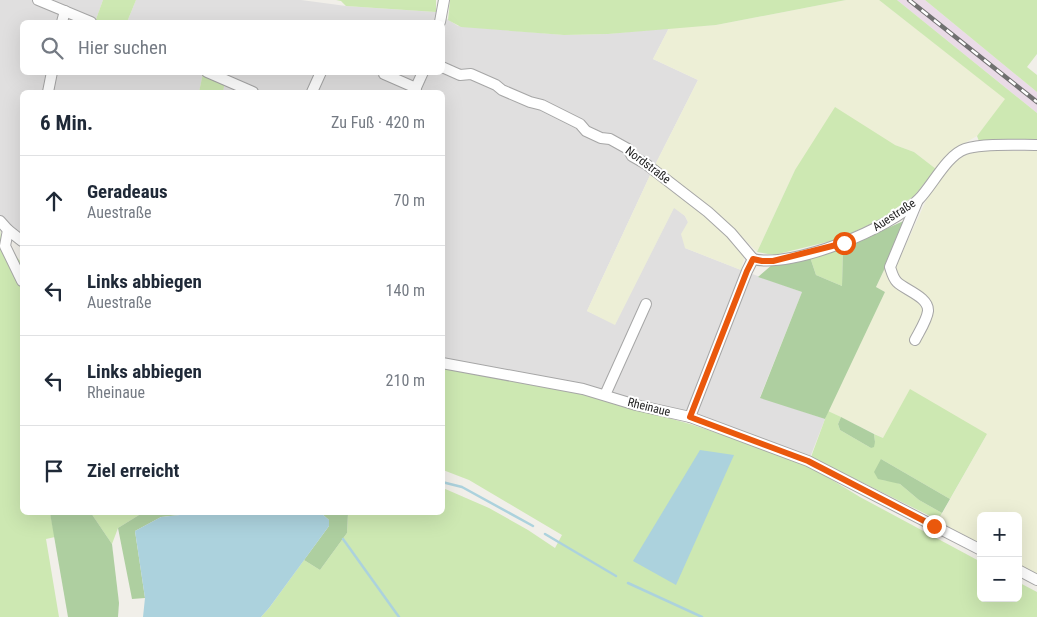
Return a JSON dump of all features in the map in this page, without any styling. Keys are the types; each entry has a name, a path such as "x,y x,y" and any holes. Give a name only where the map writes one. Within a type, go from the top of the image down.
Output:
{"street":[{"path":"38,0 86,20"},
{"path":"440,20 444,0"},
{"path":"63,20 65,11"},
{"name":"Nordstraße","path":"445,68 460,75 471,74 496,85 502,90 542,105 580,124 586,131 628,149 632,156 646,164 708,212 731,233 753,259"},
{"path":"48,90 51,75"},
{"path":"214,75 248,90"},
{"path":"313,90 320,75"},
{"path":"386,75 415,90 422,75"},
{"name":"Auestraße","path":"753,259 773,261 844,243 859,237 903,212 918,200 953,156 964,149 980,146 1037,145"},
{"path":"915,340 928,313 928,307 924,301 898,284 890,267 918,200"},
{"path":"0,220 8,230 20,239"},
{"path":"8,230 5,246 20,277"},
{"path":"690,417 753,259"},
{"path":"605,396 646,304"},
{"name":"Rheinaue","path":"445,363 583,389 690,417 808,461 977,548"},
{"path":"1022,572 1037,580"}],"shaded area":[{"path":"0,0 35,0 53,5 55,0 103,0 96,20 20,20 20,75 203,75 199,90 20,90 20,237 0,218"},
{"path":"136,0 301,0 346,6 436,12 458,26 564,35 608,34 669,28 653,59 698,80 652,171 587,311 615,324 674,207 685,216 688,222 685,248 802,292 760,397 825,419 809,460 694,417 445,361 445,90 223,90 225,79 214,75 445,75 445,20 128,20"},
{"path":"897,0 925,0 1037,92 1037,113"}],"green space":[{"path":"103,0 136,0 128,20 96,20"},
{"path":"336,0 436,0 436,12 346,6 341,1"},
{"path":"450,0 846,0 716,25 608,34 564,35 461,27 448,20"},
{"path":"846,0 879,0 1006,99 977,136 958,147 936,169 914,152 895,145 795,170 757,252 721,216 655,165 698,80 653,59 669,28 716,25"},
{"path":"879,0 897,0 1037,113 1037,143 980,144 977,136 1005,99"},
{"path":"925,0 1037,0 1037,54 1027,67 1037,75 1037,92"},
{"path":"203,75 208,75 225,81 223,90 199,90"},
{"path":"835,107 895,145 914,152 936,169 914,196 879,220 839,239 774,255 757,252 795,170"},
{"path":"976,151 1037,151 1037,575 1022,567 1022,512 977,512 977,542 938,521 987,434 883,438 828,411 885,292 876,287 889,260 897,264 930,192 952,164 968,153"},
{"path":"652,171 712,219 745,254 741,270 685,248 681,234 688,222 685,216 674,208 615,325 587,311"},
{"path":"908,219 876,287 885,292 825,419 760,398 802,292 758,277 773,264 810,257 816,275 842,286 843,248"},
{"path":"0,229 1,239 20,261 20,515 50,515 55,537 46,539 59,617 0,617"},
{"path":"843,248 842,286 816,275 810,257"},
{"path":"445,366 579,393 690,424 806,464 860,497 977,560 977,602 1022,602 1022,584 1037,592 1037,617 261,617 304,560 320,570 347,533 348,515 445,515 445,489 489,508 555,548 562,535 469,480 445,471"},
{"path":"910,389 987,434 950,499 881,459 882,480 900,484 919,500 942,513 938,520 811,457 828,411 841,417 838,424 840,430 871,448 875,442 874,434 883,438"},
{"path":"841,417 874,434 874,447 871,448 840,430 838,424"},
{"path":"881,459 950,499 942,513 919,500 900,484 878,479 874,472"},
{"path":"50,515 92,515 112,544 119,603 118,617 68,617"},
{"path":"92,515 139,515 118,528 112,544"},
{"path":"139,515 180,515 161,517 135,531 145,598 132,599 118,528"},
{"path":"323,515 348,515 347,533 320,570 304,560 329,526 329,520"}],"water":[{"path":"700,450 734,455 676,585 633,561"},
{"path":"180,515 323,515 329,520 329,526 261,617 143,617 145,598 135,531 161,517"}],"waterway":[{"path":"445,483 462,487 533,526"},
{"path":"545,534 616,576"},
{"path":"343,539 399,617"},
{"path":"628,583 702,617"}],"railway":[{"path":"909,0 1037,102"}],"route":[{"path":"844,243 773,261 753,259 690,417 808,461 934,526"}]}
